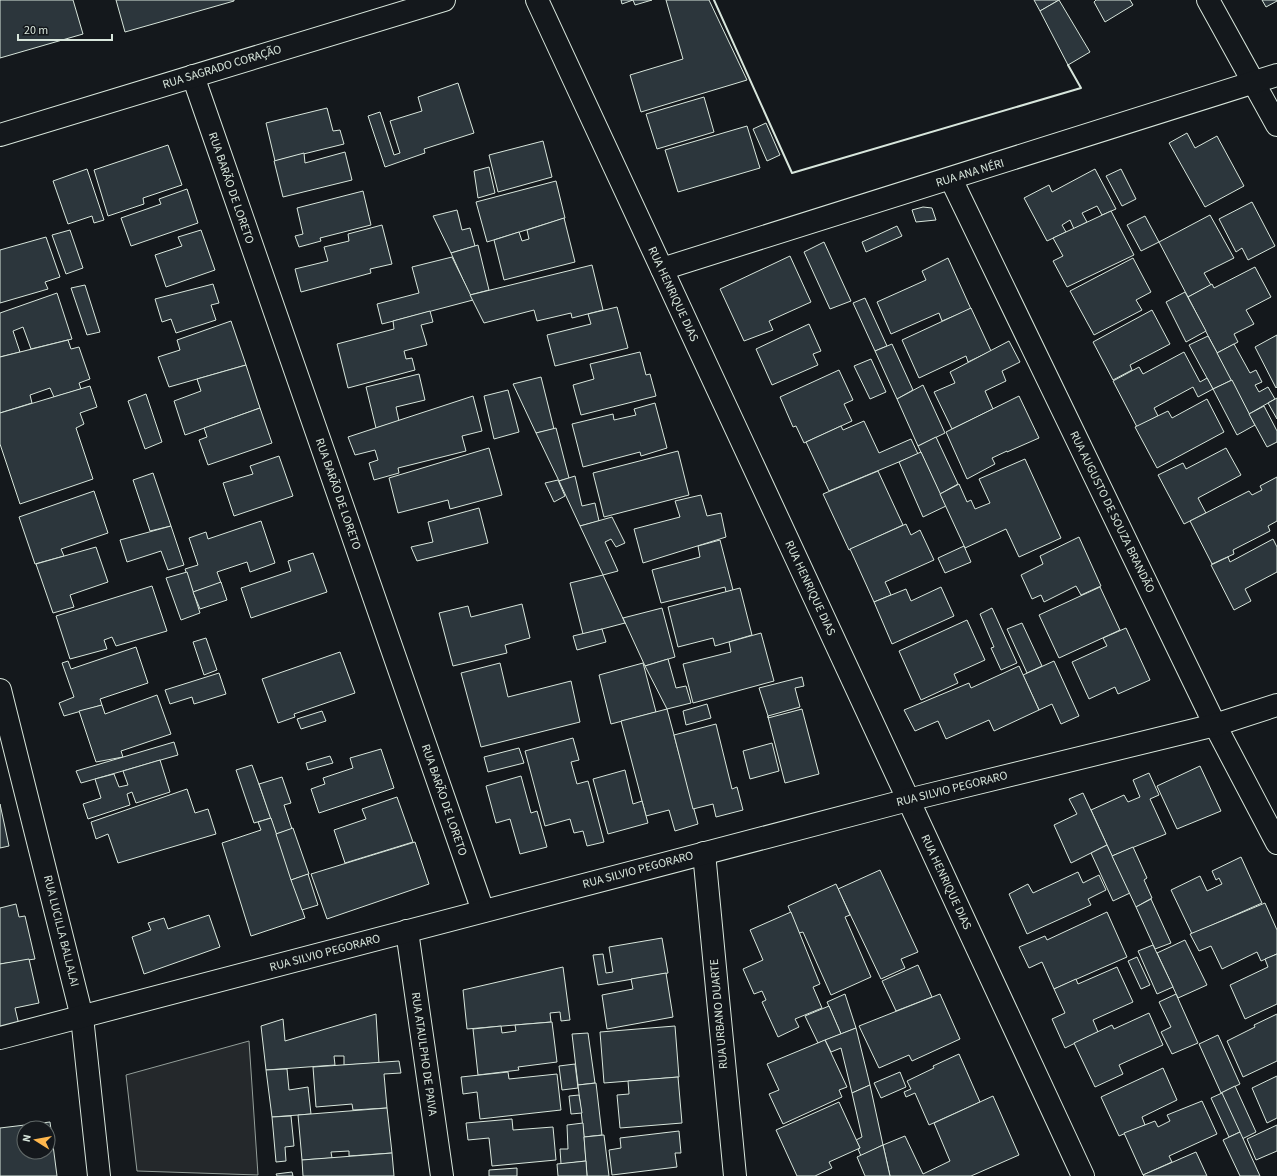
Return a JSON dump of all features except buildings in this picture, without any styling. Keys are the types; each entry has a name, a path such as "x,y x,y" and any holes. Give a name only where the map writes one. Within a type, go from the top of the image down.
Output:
{"street":[{"name":"RUA SAGRADO CORAÇÃO","path":"0,135 444,0"},
{"name":"RUA HENRIQUE DIAS","path":"538,0 1083,1176"},
{"path":"1208,0 1277,125"},
{"name":"RUA ANA NÉRI","path":"662,269 1277,75"},
{"name":"RUA BARÃO DE LORETO","path":"193,76 483,912"},
{"name":"RUA AUGUSTO DE SOUZA BRANDÃO","path":"951,179 1215,725 1277,844"},
{"name":"RUA LUCILLA BALLALAI","path":"0,690 82,1017 99,1176"},
{"name":"RUA SILVIO PEGORARO","path":"0,1038 908,800 1215,725 1277,705"},
{"name":"RUA URBANO DUARTE","path":"704,853 735,1176"},
{"name":"RUA ATAULPHO DE PAIVA","path":"407,931 442,1176"}],"shaded area":[{"path":"249,1041 258,1175 137,1171 126,1075"}],"wall":[{"path":"714,0 792,173 1081,88 1068,65"}]}
